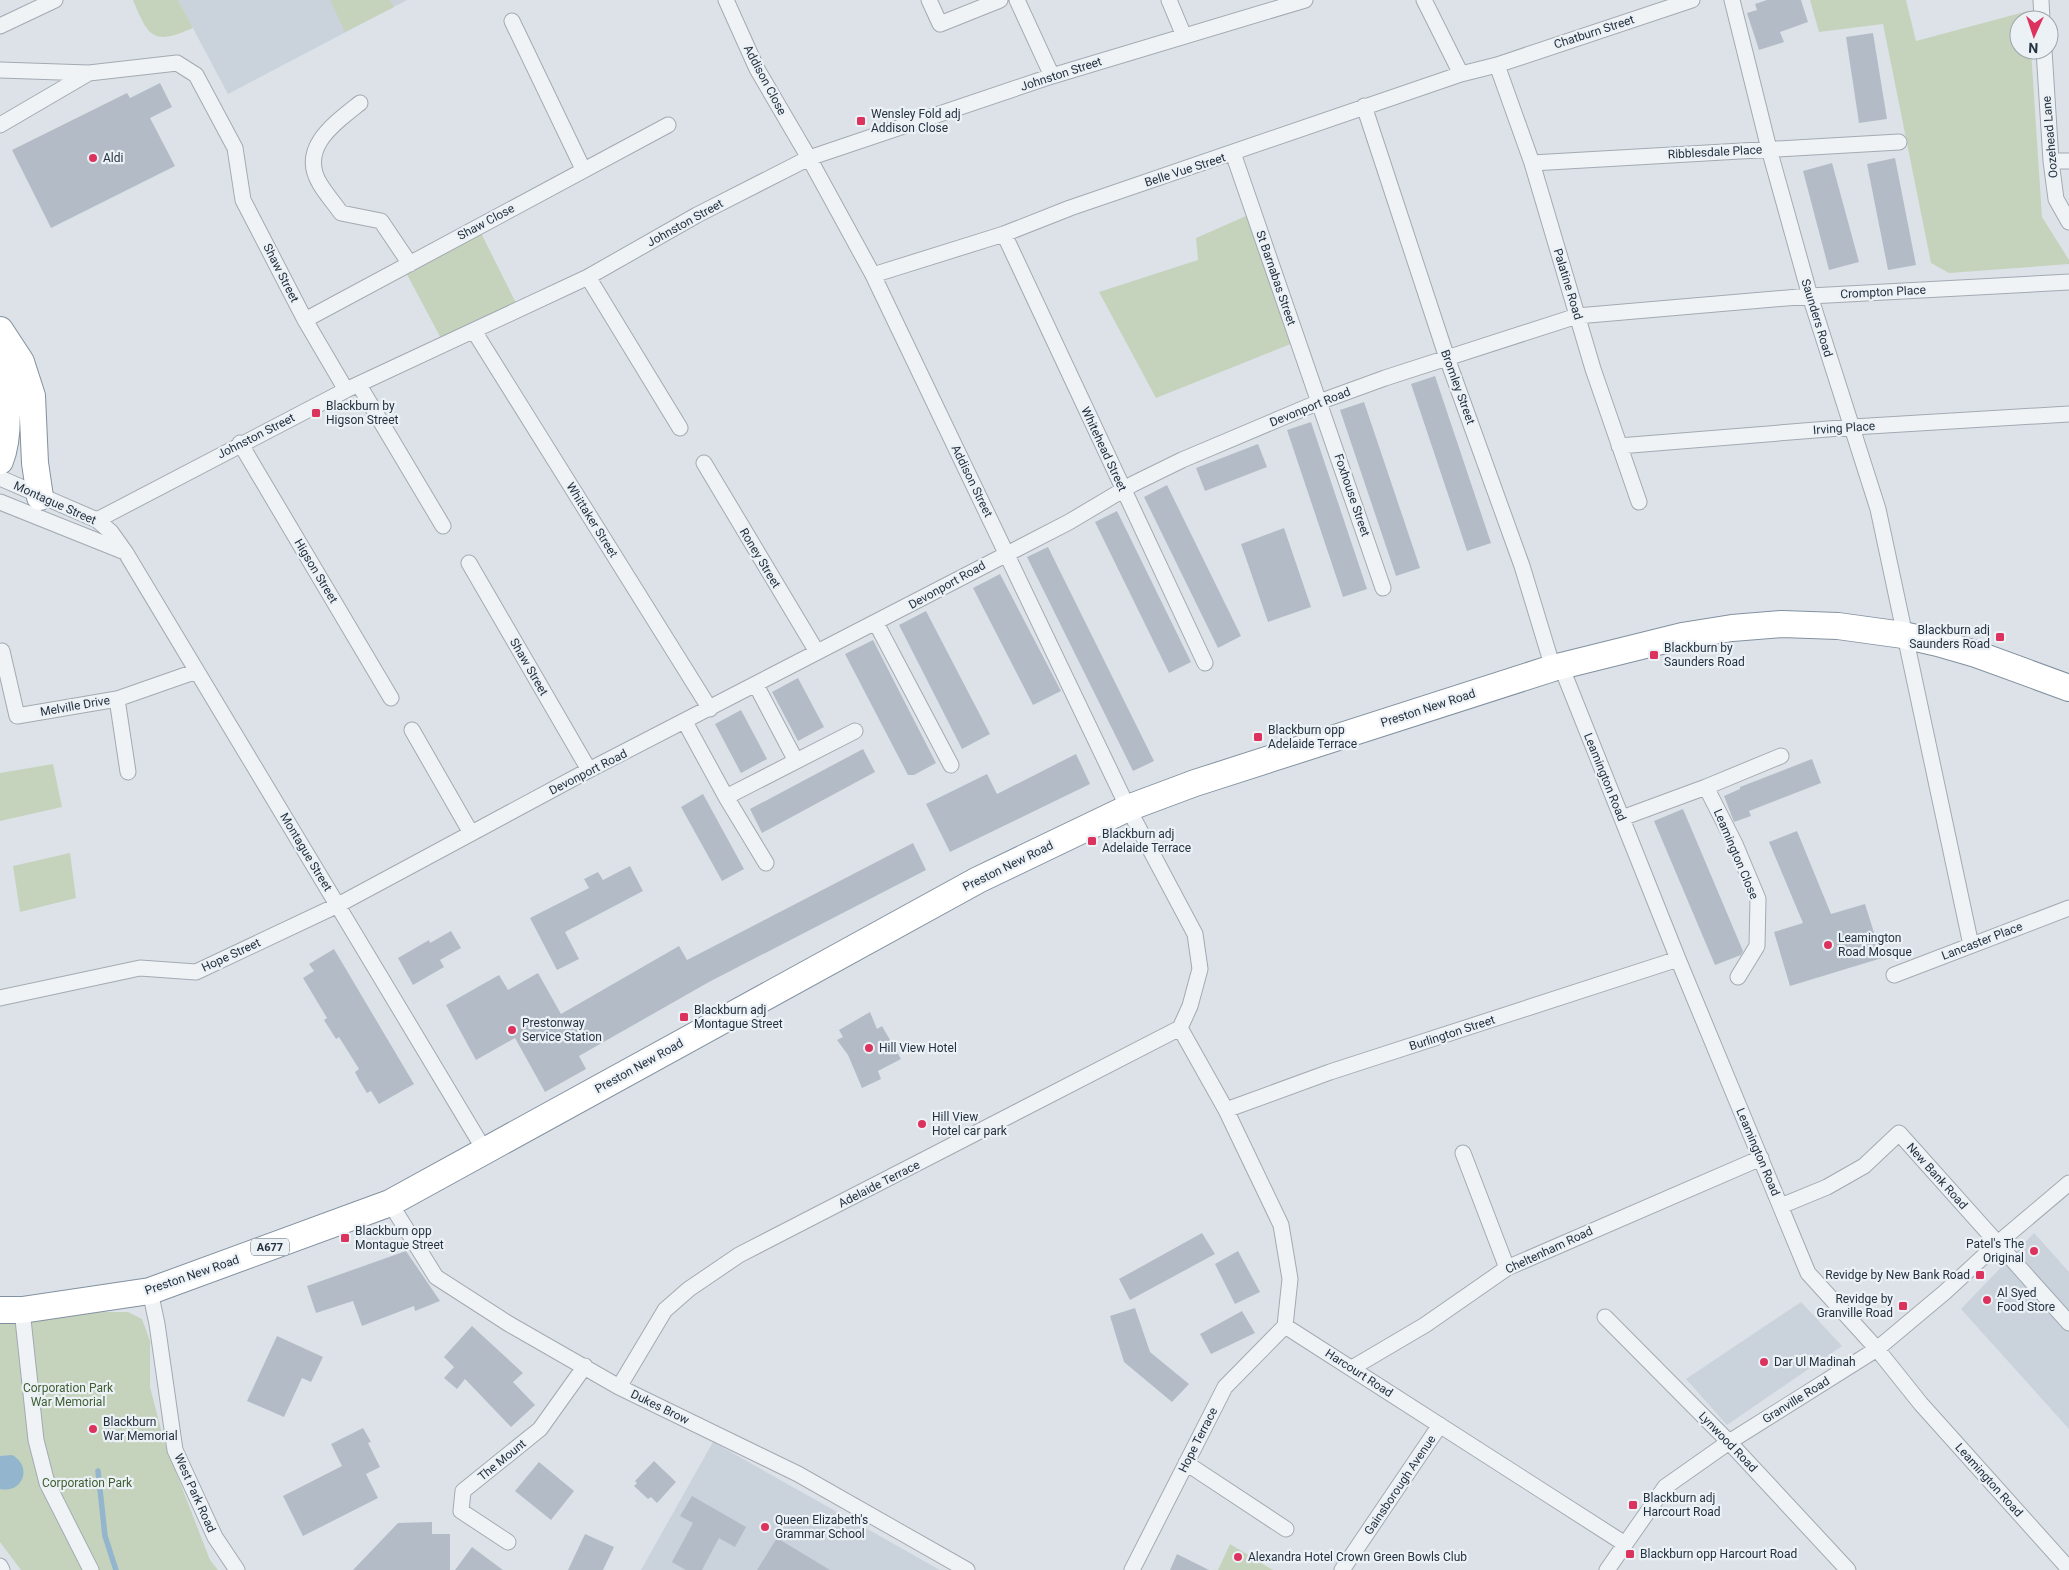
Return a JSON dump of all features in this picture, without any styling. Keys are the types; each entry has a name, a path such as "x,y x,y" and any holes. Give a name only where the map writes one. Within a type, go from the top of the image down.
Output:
{"highway":[{"path":"0,330 21,362 32,396 35,463 40,497"},
{"path":"0,358 5,379 6,432 0,461"},
{"name":"Preston New Road","path":"11,1310 150,1291 390,1203 978,880 1128,808 1195,783 1557,667 1682,636 1732,628 1782,624 1838,626 1903,635 1976,654 2069,688"}],"street":[{"path":"0,26 55,0"},
{"name":"Addison Close","path":"726,0 757,70 809,158"},
{"path":"929,0 940,24 1000,0"},
{"path":"1017,0 1052,76"},
{"path":"1169,0 1184,36"},
{"name":"Johnston Street","path":"97,520 240,443 588,276 698,215 809,158 1052,76 1303,0"},
{"path":"1424,0 1461,74"},
{"name":"Chatburn Street","path":"1497,65 1692,0"},
{"name":"Saunders Road","path":"1732,0 1769,148 1810,296 1878,509 1903,635 1971,945"},
{"path":"512,21 583,169"},
{"name":"Oozehead Lane","path":"2045,60 2051,160 2056,199 2069,222"},
{"name":"Shaw Street","path":"89,73 177,63 196,75 235,148 243,200 305,320 443,526"},
{"name":"Belle Vue Street","path":"873,275 1004,234 1070,208 1364,106 1461,74 1497,65"},
{"name":"Palatine Road","path":"1497,65 1532,163 1577,316 1639,502"},
{"path":"0,70 89,73"},
{"path":"0,125 89,73"},
{"path":"360,104 326,129 312,157 318,183 341,213 381,221 410,264"},
{"name":"Bromley Street","path":"1364,106 1447,358 1557,667"},
{"name":"Shaw Close","path":"305,320 668,125"},
{"name":"Ribblesdale Place","path":"1532,163 1900,142"},
{"name":"St Barnabas Street","path":"1233,153 1319,402"},
{"name":"Addison Street","path":"809,158 873,275 1128,808"},
{"path":"2051,160 2069,161"},
{"name":"Whitehead Street","path":"1004,234 1205,663"},
{"path":"588,276 680,428"},
{"name":"Crompton Place","path":"1577,316 1810,296 2069,282"},
{"name":"Devonport Road","path":"338,905 589,770 876,623 1069,522 1123,490 1182,460 1319,402 1577,316"},
{"name":"Whittaker Street","path":"474,331 710,709"},
{"name":"Foxhouse Street","path":"1319,402 1383,588"},
{"name":"Irving Place","path":"1619,446 1853,427 2069,414"},
{"name":"Higson Street","path":"240,443 391,698"},
{"name":"Roney Street","path":"704,463 817,652"},
{"name":"Montague Street","path":"0,478 40,497 97,520 111,532 126,553 485,1151"},
{"name":"Montague Street","path":"0,502 126,553"},
{"name":"Shaw Street","path":"468,563 589,770"},
{"path":"876,623 951,765"},
{"name":"Melville Drive","path":"2,651 16,716 117,699 196,671"},
{"name":"Leamington Road","path":"1557,667 1622,818 1678,959 1808,1273 1877,1349 1921,1404 2069,1569"},
{"path":"756,685 796,761"},
{"path":"117,699 128,772"},
{"path":"685,722 726,798 766,863"},
{"path":"412,730 472,833"},
{"path":"726,798 855,731"},
{"path":"1622,818 1706,787 1781,756"},
{"name":"Leamington Close","path":"1706,787 1735,844 1758,899 1757,946 1738,977"},
{"path":"1128,808 1195,934 1200,969 1190,1006 1180,1028 1226,1110 1281,1225 1290,1278 1285,1326"},
{"name":"Hope Street","path":"0,998 140,968 196,972 338,905"},
{"name":"Lancaster Place","path":"1894,974 2069,908"},
{"name":"Burlington Street","path":"1226,1110 1330,1072 1678,959"},
{"name":"Adelaide Terrace","path":"619,1387 665,1310 688,1289 739,1255 1180,1028"},
{"name":"New Bank Road","path":"1781,1206 1826,1187 1864,1166 1899,1133 2069,1323"},
{"path":"1463,1153 1507,1268"},
{"name":"Cheltenham Road","path":"1352,1368 1424,1325 1507,1268 1760,1158"},
{"name":"Granville Road","path":"1607,1570 1665,1487 1729,1442 1877,1349 1946,1292 1998,1243 2069,1184"},
{"name":"Dukes Brow","path":"390,1203 436,1277 509,1324 619,1387 798,1474 966,1570"},
{"name":"West Park Road","path":"150,1291 157,1324 175,1450 215,1537 237,1570"},
{"path":"11,1310 36,1440 47,1483 91,1570"},
{"name":"Lynwood Road","path":"1605,1317 1729,1442 1848,1570"},
{"name":"Harcourt Road","path":"1285,1326 1625,1544"},
{"name":"Hope Terrace","path":"1132,1570 1225,1387 1285,1326"},
{"name":"The Mount","path":"508,1542 460,1511 463,1491 540,1429 585,1366"},
{"name":"Gainsborough Avenue","path":"1342,1570 1440,1424"},
{"path":"1186,1463 1286,1529"},
{"path":"0,1566 2,1570"}],"shaded area":[{"path":"178,0 407,0 228,94"},
{"path":"2034,1233 2069,1272 2069,1429 1961,1309"},
{"name":"Dar Ul Madinah","path":"1801,1302 1842,1346 1727,1425 1686,1379"},
{"name":"Queen Elizabeth's Grammar School","path":"713,1442 940,1570 641,1570"}],"green space":[{"path":"133,0 178,0 193,28 169,36 161,37 154,35 144,23"},
{"path":"330,0 390,0 394,7 345,32"},
{"path":"1810,0 1906,0 1916,41 2009,16 2009,60 2032,60 2042,217 2069,260 2069,264 1949,273 1931,263 1883,24 1819,32"},
{"path":"1246,216 1293,343 1156,398 1099,292 1198,260 1196,238"},
{"path":"478,227 519,309 444,344 403,267"},
{"path":"53,764 62,807 0,821 0,773"},
{"path":"70,853 76,898 20,912 13,866"},
{"name":"Corporation Park","path":"103,1312 128,1312 142,1319 150,1341 150,1387 164,1441 210,1560 218,1570 21,1570 0,1542 0,1321"},
{"name":"Alexandra Hotel Crown Green Bowls Club","path":"1230,1544 1273,1570 1218,1570"}],"water":[{"path":"12,1455 22,1466 22,1478 15,1487 0,1489 0,1456"}],"building":[{"path":"1767,0 1801,0 1808,22 1780,32 1784,42 1759,50 1747,13 1757,10 1755,4"},
{"path":"1873,33 1887,119 1859,123 1846,37"},
{"name":"Aldi","path":"160,83 172,107 150,118 175,166 51,228 12,150 127,93 130,98"},
{"path":"1895,158 1916,265 1888,270 1867,164"},
{"path":"1832,163 1859,262 1829,270 1803,171"},
{"path":"1435,376 1491,543 1467,551 1411,384"},
{"path":"1364,402 1420,568 1396,576 1340,410"},
{"path":"1311,422 1367,589 1343,597 1287,430"},
{"path":"1258,444 1267,467 1205,491 1196,468"},
{"path":"1167,485 1241,636 1218,648 1144,497"},
{"path":"1117,511 1191,662 1169,673 1095,522"},
{"path":"1284,528 1311,607 1268,622 1241,544"},
{"path":"1048,547 1154,761 1133,771 1027,557"},
{"path":"1000,574 1061,691 1033,705 973,588"},
{"path":"926,611 990,734 962,749 899,625"},
{"path":"873,640 936,763 914,775 908,775 845,654"},
{"path":"798,678 824,727 798,741 772,692"},
{"path":"741,710 767,759 741,773 715,724"},
{"path":"863,749 875,772 762,833 750,809"},
{"path":"1076,754 1090,784 950,852 926,804 987,774 997,794"},
{"path":"1812,759 1821,783 1749,811 1751,816 1734,822 1724,796 1740,789 1740,787"},
{"path":"703,794 744,869 722,881 681,807"},
{"path":"1683,809 1743,951 1741,955 1715,965 1654,821"},
{"name":"Leamington Road Mosque","path":"1797,831 1831,914 1865,904 1882,958 1790,986 1774,932 1803,923 1769,842"},
{"path":"913,843 926,870 709,982 579,1056 586,1069 545,1092 515,1038 476,1060 446,1005 499,975 508,990 538,973 561,1014 679,946 687,960"},
{"path":"630,866 643,891 565,932 579,959 557,970 530,918 589,888 584,879 598,872 603,880"},
{"path":"451,931 461,948 440,960 444,967 413,985 398,958 429,940 430,943"},
{"path":"334,949 414,1084 379,1104 371,1091 367,1093 359,1080 355,1072 359,1069 339,1037 336,1039 324,1020 327,1018 303,978 314,971 309,964"},
{"name":"Hill View Hotel","path":"870,1012 877,1029 882,1026 901,1059 878,1071 881,1079 862,1088 848,1055 837,1040 843,1037 839,1030"},
{"path":"1202,1233 1215,1254 1130,1300 1119,1279"},
{"path":"406,1251 440,1301 415,1311 414,1306 362,1326 353,1301 316,1313 307,1286"},
{"path":"1238,1251 1260,1292 1235,1304 1215,1264"},
{"path":"1135,1308 1150,1352 1189,1384 1172,1402 1124,1362 1110,1316"},
{"path":"1242,1311 1255,1333 1211,1354 1200,1334"},
{"path":"472,1326 523,1373 513,1382 535,1405 511,1427 465,1379 457,1389 444,1378 454,1367 444,1357"},
{"path":"277,1336 323,1357 311,1382 302,1378 284,1417 247,1401"},
{"path":"363,1428 371,1442 368,1443 380,1467 366,1474 378,1498 303,1536 283,1496 342,1466 331,1444"},
{"path":"654,1461 676,1482 657,1503 651,1497 648,1499 634,1486 637,1483 635,1481"},
{"path":"539,1462 574,1491 551,1520 515,1491"},
{"path":"692,1496 746,1527 735,1547 719,1538 702,1570 686,1570 672,1562 693,1523 680,1516"},
{"path":"432,1522 432,1534 450,1534 450,1570 353,1570 398,1523"},
{"path":"585,1534 614,1547 603,1570 568,1570"},
{"path":"777,1538 830,1570 757,1570"},
{"path":"472,1547 503,1570 455,1570"},
{"path":"1177,1554 1209,1570 1170,1570"}],"waterway":[{"path":"98,1471 105,1536 116,1570"}],"place":[{"name":"Wensley Fold adj Addison Close","path":"861,121"},
{"name":"Aldi","path":"93,158"},
{"name":"Blackburn by Higson Street","path":"316,413"},
{"name":"Blackburn adj Saunders Road","path":"2000,637"},
{"name":"Blackburn by Saunders Road","path":"1654,655"},
{"name":"Blackburn opp Adelaide Terrace","path":"1258,737"},
{"name":"Blackburn adj Adelaide Terrace","path":"1092,841"},
{"name":"Leamington Road Mosque","path":"1828,945"},
{"name":"Blackburn adj Montague Street","path":"684,1017"},
{"name":"Prestonway Service Station","path":"512,1030"},
{"name":"Hill View Hotel","path":"869,1048"},
{"name":"Hill View Hotel car park","path":"922,1124"},
{"name":"Blackburn opp Montague Street","path":"345,1238"},
{"name":"Patel's The Original","path":"2034,1251"},
{"name":"Revidge by New Bank Road","path":"1980,1275"},
{"name":"Al Syed Food Store","path":"1987,1300"},
{"name":"Revidge by Granville Road","path":"1903,1306"},
{"name":"Dar Ul Madinah","path":"1764,1362"},
{"name":"Blackburn War Memorial","path":"93,1429"},
{"name":"Blackburn adj Harcourt Road","path":"1633,1505"},
{"name":"Queen Elizabeth's Grammar School","path":"765,1527"},
{"name":"Blackburn opp Harcourt Road","path":"1630,1554"},
{"name":"Alexandra Hotel Crown Green Bowls Club","path":"1238,1557"}],"park label":[{"name":"Corporation Park War Memorial","path":"68,1395"}]}
